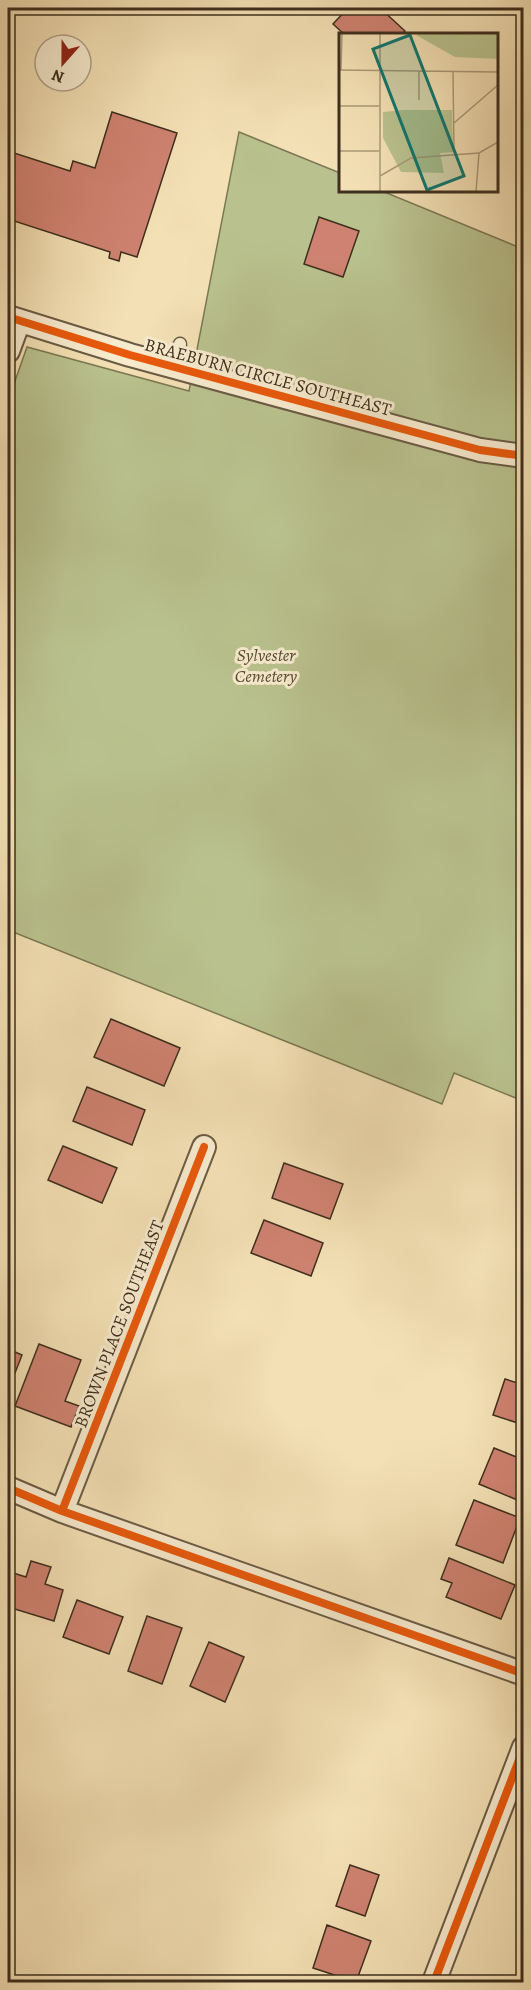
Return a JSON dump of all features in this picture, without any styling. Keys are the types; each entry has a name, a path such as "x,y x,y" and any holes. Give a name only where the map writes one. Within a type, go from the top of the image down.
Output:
{"street":[{"path":"8,351 13,319"},
{"name":"BRAEBURN CIRCLE SOUTHEAST","path":"13,319 176,368 480,450 524,456"},
{"name":"BROWN PLACE SOUTHEAST","path":"62,1511 204,1147"},
{"path":"8,1488 62,1511 524,1674"},
{"path":"434,1983 524,1747"}],"lane":[{"path":"176,368 180,344"}],"green space":[{"name":"Sylvester Cemetery","path":"239,132 339,173 339,192 384,192 523,249 523,1101 454,1073 442,1104 8,930 8,401 27,347 189,391"}],"building":[{"path":"348,8 380,8 405,31 403,33 343,33 333,24"},
{"path":"524,74 524,117 520,116"},
{"path":"112,112 177,133 137,257 121,252 119,261 109,258 110,252 8,219 8,151 70,171 73,161 95,168"},
{"path":"319,217 359,231 343,277 304,264"},
{"path":"111,1019 180,1048 164,1086 94,1057"},
{"path":"87,1087 145,1110 132,1145 73,1121"},
{"path":"63,1146 117,1168 102,1203 48,1180"},
{"path":"284,1163 343,1184 330,1219 272,1198"},
{"path":"264,1220 323,1243 311,1276 251,1253"},
{"path":"39,1344 81,1360 65,1401 79,1406 71,1427 15,1406"},
{"path":"8,1349 22,1355 8,1391"},
{"path":"505,1379 524,1385 524,1425 493,1415"},
{"path":"494,1448 524,1460 522,1502 479,1484"},
{"path":"474,1500 520,1518 503,1563 456,1545"},
{"path":"449,1558 515,1585 501,1619 446,1597 452,1583 441,1579"},
{"path":"31,1561 51,1567 45,1584 63,1590 54,1621 8,1607 10,1572 26,1577"},
{"path":"77,1600 123,1617 109,1654 63,1637"},
{"path":"147,1616 182,1628 162,1684 128,1671"},
{"path":"209,1642 244,1657 225,1702 190,1686"},
{"path":"350,1865 379,1875 365,1916 336,1906"},
{"path":"327,1925 371,1941 356,1982 313,1968"}],"cycle path":[{"path":"8,317 130,355 480,450 524,456"},
{"path":"62,1511 204,1147"},
{"path":"8,1488 62,1511 524,1674"},
{"path":"434,1982 524,1747"}]}
